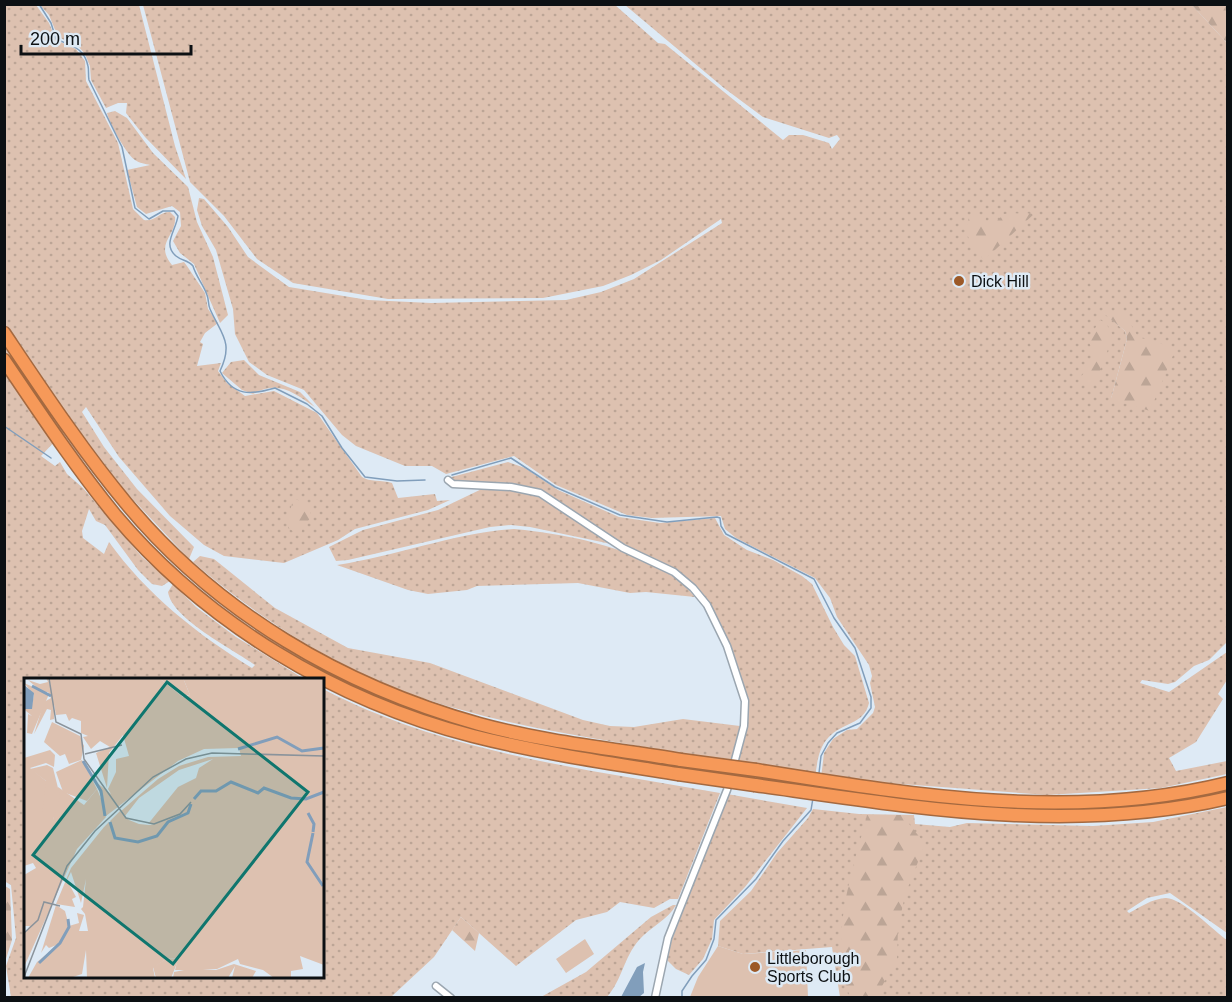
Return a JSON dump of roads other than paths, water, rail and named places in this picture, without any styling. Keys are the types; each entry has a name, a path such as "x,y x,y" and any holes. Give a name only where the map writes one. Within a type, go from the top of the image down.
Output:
{"highway":[{"path":"4,333 49,400 127,505 185,565 212,588 289,643 383,692 480,724 681,760 916,793 1034,804 1096,803 1164,796 1227,783"},
{"path":"4,360 76,463 124,525 200,598 279,654 362,698 403,714 471,736 541,751 678,774 909,807 1041,817 1166,810 1227,798"}],"street":[{"path":"448,480 453,484 511,487 540,494 623,548 674,572 702,599 727,646 745,701 744,726 727,790 665,946 655,998"},
{"path":"436,986 451,998"}],"water":[{"path":"645,963 644,993 639,997 621,997 637,967"}],"waterway":[{"path":"39,4 51,23 56,39 76,48 86,60 89,80 122,147 135,208 149,219 163,211 174,211 178,216 170,247 176,256 193,266 206,291 209,307 226,345 220,371 225,379 231,386 243,392 250,393 275,388 307,404 322,416 342,448 365,477 397,481 425,480"},
{"path":"4,426 51,458"},
{"path":"452,475 511,458 555,487 620,515 667,522 717,517 720,518 721,526 726,534 814,579 834,618 855,648 871,697 871,708 860,723 837,733 828,743 821,756 819,773"},
{"path":"682,998 682,991 706,960 714,939 716,920 756,879 783,841 811,810 813,798"}],"place":[{"name":"Dick Hill","path":"959,281"},
{"name":"Littleborough Sports Club","path":"755,967"}]}
